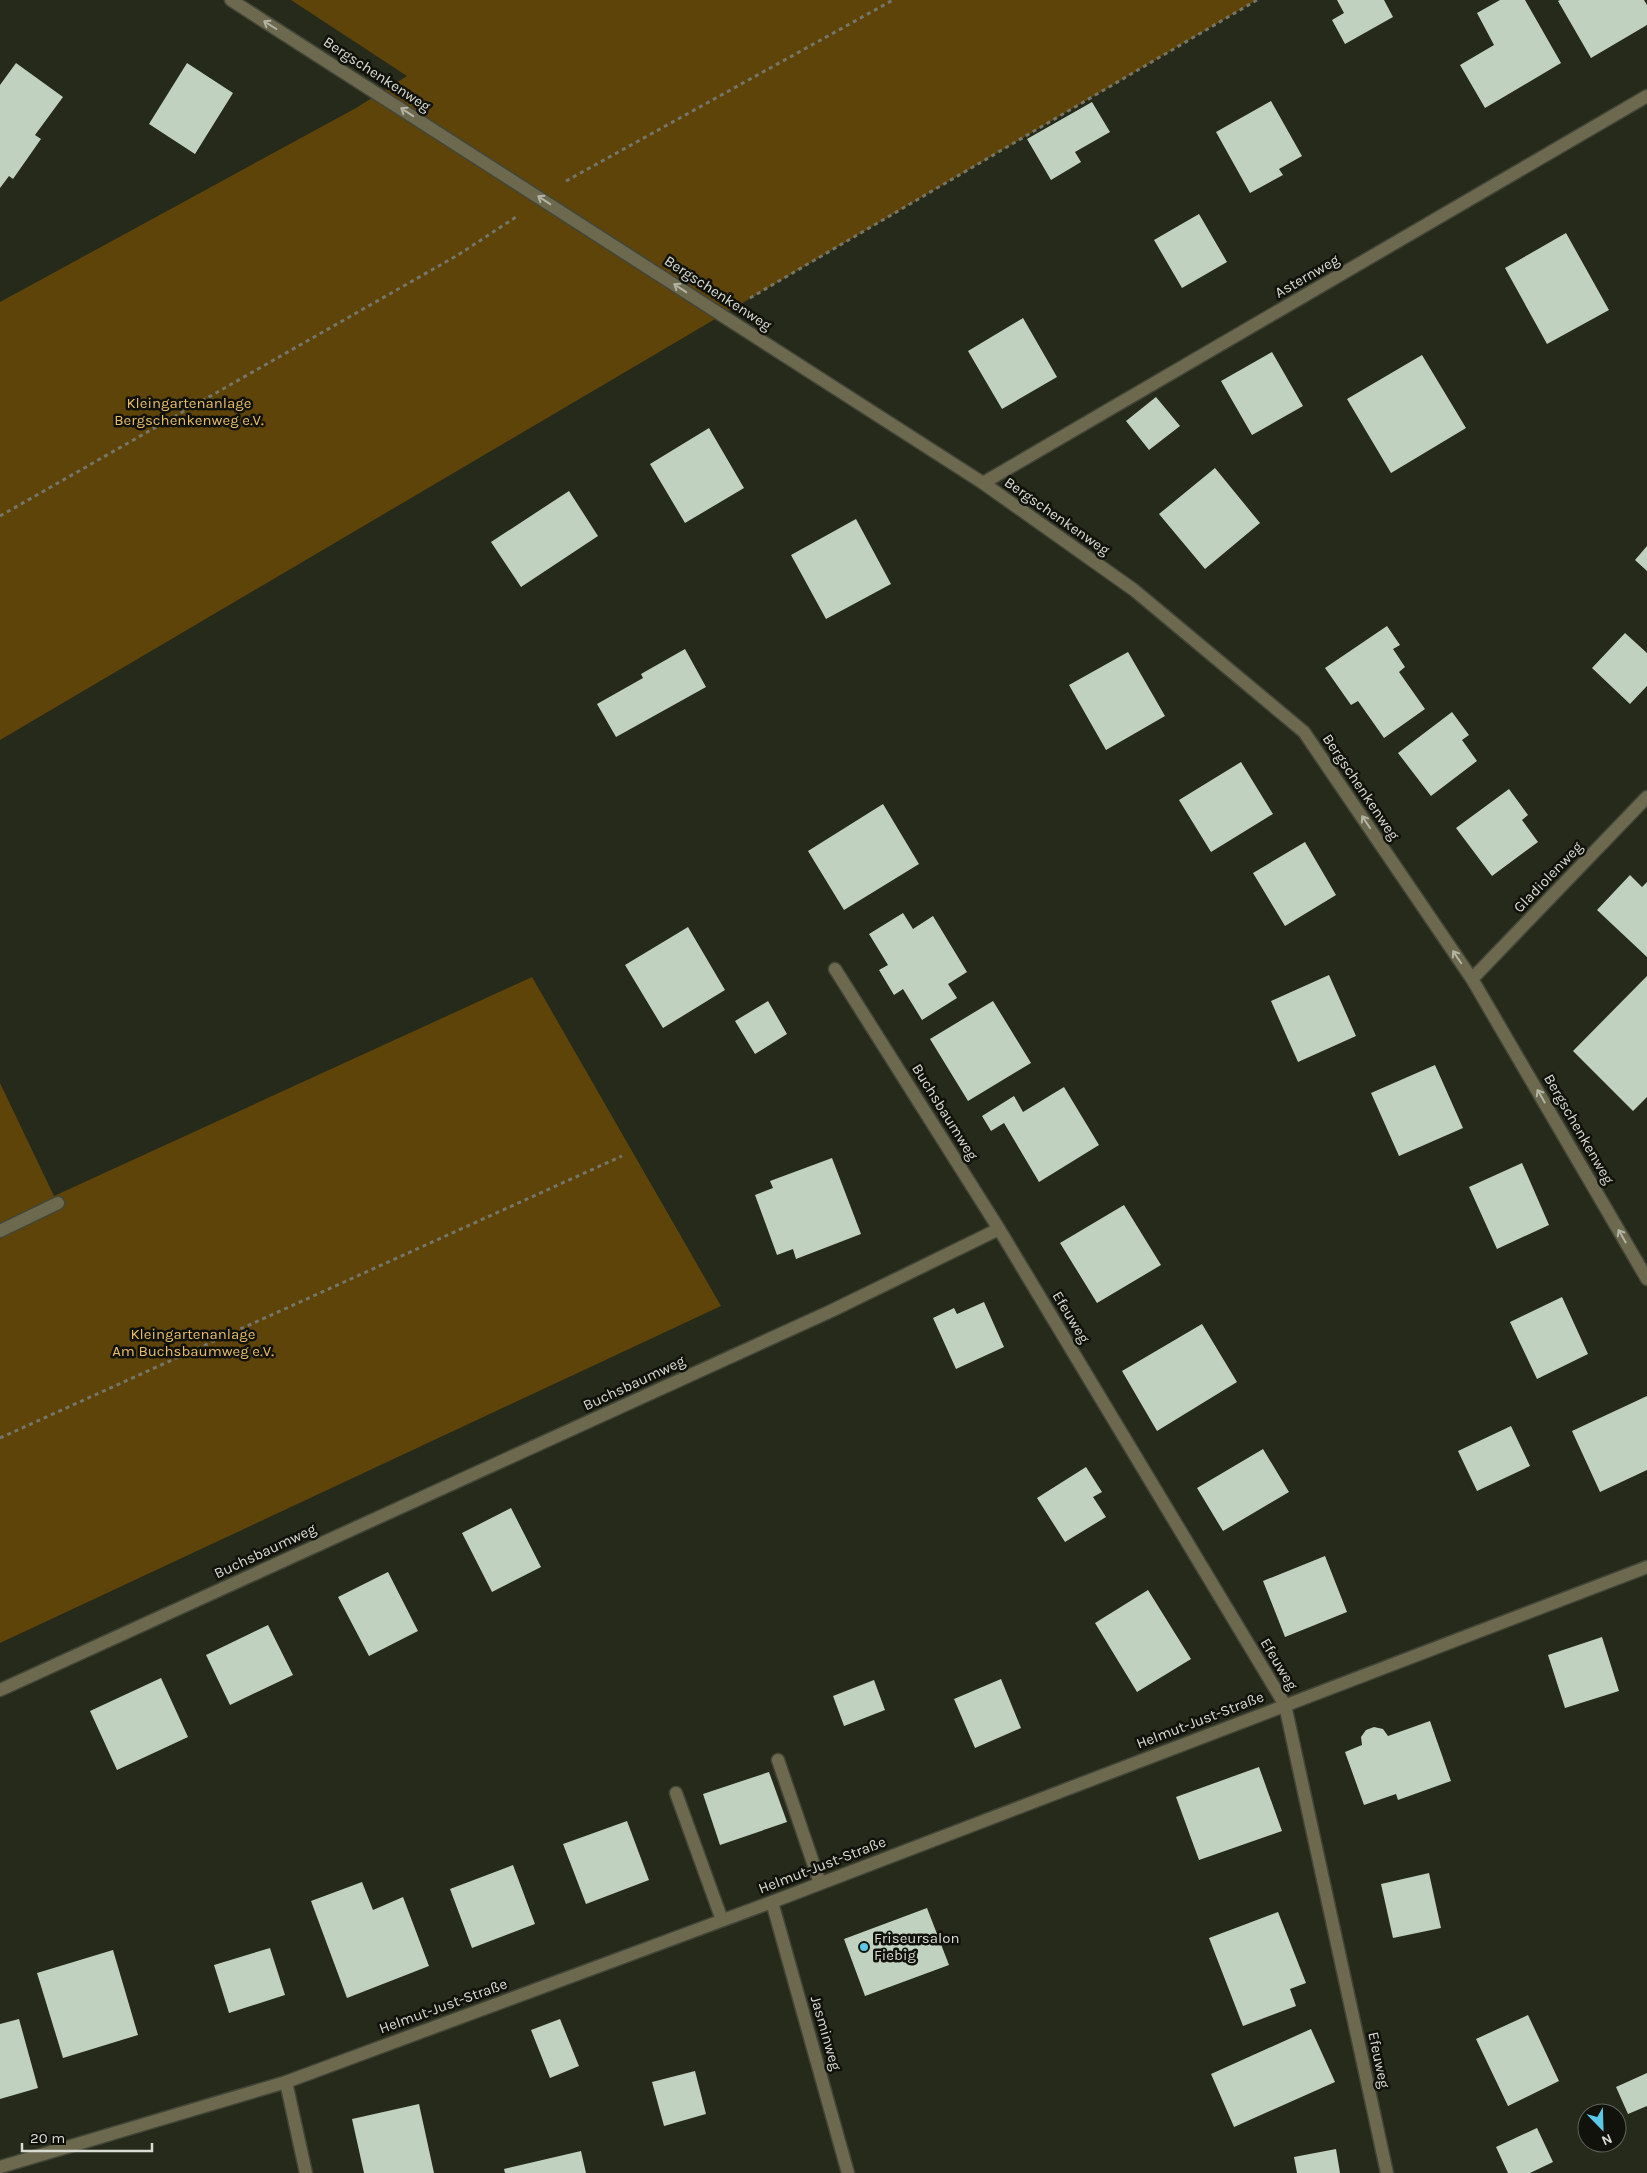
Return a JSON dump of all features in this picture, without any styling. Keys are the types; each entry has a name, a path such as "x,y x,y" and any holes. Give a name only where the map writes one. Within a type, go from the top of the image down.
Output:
{"street":[{"name":"Bergschenkenweg","path":"230,0 983,483 1134,590 1304,732 1472,979 1647,1279"},
{"name":"Asternweg","path":"983,483 1647,96"},
{"name":"Gladiolenweg","path":"1472,979 1647,797"},
{"name":"Buchsbaumweg","path":"0,1690 831,1311 999,1229 835,969"},
{"path":"0,1230 58,1203"},
{"name":"Efeuweg","path":"999,1229 1284,1705 1387,2173"},
{"name":"Helmut-Just-Straße","path":"0,2167 286,2082 772,1902 1647,1567"},
{"path":"778,1760 820,1883"},
{"path":"676,1793 714,1892 722,1920"},
{"name":"Jasminweg","path":"772,1902 848,2173"},
{"path":"286,2082 306,2173"}],"path":[{"path":"0,516 458,255 543,199 574,175 893,0"},
{"path":"721,314 1257,0"},
{"path":"0,1438 622,1156"}],"green space":[{"name":"Kleingartenanlage Bergschenkenweg e.V.","path":"291,0 1257,0 0,740 0,302 356,108 407,76"},
{"name":"Kleingartenanlage Am Buchsbaumweg e.V.","path":"532,977 721,1306 0,1643 0,1083 54,1196"}],"building":[{"path":"1337,0 1384,0 1393,17 1345,44 1332,20 1344,13"},
{"path":"1500,0 1525,0 1561,63 1485,108 1460,65 1494,45 1477,13"},
{"path":"1644,0 1647,5 1647,25 1591,58 1558,1"},
{"path":"16,63 63,97 35,135 41,139 13,179 9,176 0,188 0,85"},
{"path":"187,63 233,93 195,154 149,124"},
{"path":"1271,101 1302,156 1279,169 1283,175 1250,193 1216,132"},
{"path":"1092,102 1110,132 1075,152 1081,162 1051,180 1027,139"},
{"path":"1199,214 1227,262 1182,288 1154,240"},
{"path":"1566,233 1609,310 1547,344 1505,268"},
{"path":"1023,318 1057,377 1002,409 968,351"},
{"path":"1272,352 1303,406 1252,435 1221,381"},
{"path":"1422,355 1466,428 1391,473 1347,399"},
{"path":"1156,397 1180,426 1149,450 1126,421"},
{"path":"709,428 744,488 685,523 650,464"},
{"path":"1215,468 1260,523 1205,569 1159,514"},
{"path":"569,491 598,536 521,587 491,542"},
{"path":"856,519 891,584 826,619 791,555"},
{"path":"1647,546 1647,571 1635,560"},
{"path":"1387,626 1400,645 1393,649 1405,667 1399,672 1425,709 1384,738 1358,701 1351,705 1325,668"},
{"path":"1625,633 1647,653 1647,686 1630,704 1592,668"},
{"path":"685,649 706,687 616,737 597,704 643,678 641,674"},
{"path":"1128,652 1165,716 1106,750 1069,685"},
{"path":"1452,712 1469,735 1462,740 1477,761 1431,796 1398,753"},
{"path":"1241,762 1273,814 1211,852 1179,800"},
{"path":"1509,789 1528,815 1522,820 1538,842 1492,876 1456,828"},
{"path":"883,804 919,864 844,910 808,851"},
{"path":"1305,842 1336,895 1285,926 1253,873"},
{"path":"1630,875 1642,887 1647,882 1647,957 1597,910"},
{"path":"903,913 913,929 933,916 967,972 948,984 957,998 922,1020 903,989 894,995 879,970 888,965 869,934"},
{"path":"688,927 725,990 663,1028 625,965"},
{"path":"1329,975 1356,1036 1298,1062 1271,1001"},
{"path":"1647,976 1647,1097 1633,1111 1573,1051"},
{"path":"768,1001 787,1034 755,1054 735,1021"},
{"path":"993,1001 1031,1063 968,1101 930,1039"},
{"path":"1435,1065 1463,1128 1399,1156 1371,1093"},
{"path":"1064,1087 1099,1145 1039,1182 1004,1123 991,1131 982,1116 1014,1096 1023,1112"},
{"path":"832,1158 861,1234 796,1259 793,1249 777,1255 755,1195 773,1188 770,1181"},
{"path":"1522,1163 1549,1225 1497,1249 1469,1187"},
{"path":"1124,1205 1161,1265 1097,1303 1060,1243"},
{"path":"1562,1297 1588,1354 1537,1379 1510,1322"},
{"path":"984,1302 1004,1347 956,1369 933,1318 954,1308 957,1314"},
{"path":"1202,1324 1237,1382 1157,1431 1122,1371"},
{"path":"1647,1396 1647,1470 1600,1492 1572,1431"},
{"path":"1511,1426 1530,1466 1477,1491 1458,1451"},
{"path":"1263,1449 1289,1492 1223,1531 1197,1488"},
{"path":"1086,1467 1102,1492 1093,1497 1106,1517 1065,1542 1037,1498"},
{"path":"511,1508 541,1567 492,1592 462,1533"},
{"path":"1325,1556 1347,1612 1285,1637 1263,1581"},
{"path":"388,1572 418,1631 369,1656 338,1597"},
{"path":"1148,1590 1191,1659 1137,1692 1095,1623"},
{"path":"268,1625 293,1675 230,1705 206,1655"},
{"path":"1602,1637 1619,1691 1565,1708 1548,1655"},
{"path":"161,1678 188,1737 117,1770 90,1711"},
{"path":"1001,1679 1021,1728 975,1748 954,1699"},
{"path":"874,1680 885,1710 844,1726 833,1696"},
{"path":"1430,1721 1451,1781 1398,1800 1396,1794 1364,1805 1345,1752 1362,1745 1361,1737 1366,1730 1374,1727 1383,1729 1388,1736"},
{"path":"1259,1767 1282,1831 1199,1860 1176,1797"},
{"path":"769,1772 787,1822 720,1845 703,1794"},
{"path":"627,1821 649,1880 586,1904 563,1844"},
{"path":"513,1865 535,1924 472,1948 450,1889"},
{"path":"1429,1873 1441,1928 1393,1938 1381,1884"},
{"path":"362,1882 373,1910 403,1897 429,1966 347,1998 311,1901"},
{"path":"927,1908 949,1965 865,1996 844,1939"},
{"path":"1278,1912 1306,1983 1290,1989 1296,2006 1243,2026 1209,1938"},
{"path":"270,1948 285,1995 229,2013 214,1965"},
{"path":"113,1950 138,2035 63,2058 37,1973"},
{"path":"1528,2015 1559,2081 1508,2106 1476,2039"},
{"path":"19,2019 38,2088 0,2099 0,2024"},
{"path":"560,2019 579,2066 550,2078 531,2030"},
{"path":"1311,2029 1335,2082 1234,2127 1211,2074"},
{"path":"695,2071 706,2114 664,2126 652,2082"},
{"path":"1647,2073 1647,2106 1628,2114 1627,2103 1623,2103 1616,2087"},
{"path":"419,2104 434,2173 364,2173 352,2119"},
{"path":"1537,2128 1553,2162 1530,2173 1508,2173 1496,2147"},
{"path":"1336,2149 1340,2173 1297,2173 1294,2157"},
{"path":"581,2151 586,2173 505,2173 504,2169"}],"place":[{"name":"Friseursalon Fiebig","path":"864,1947"}]}
